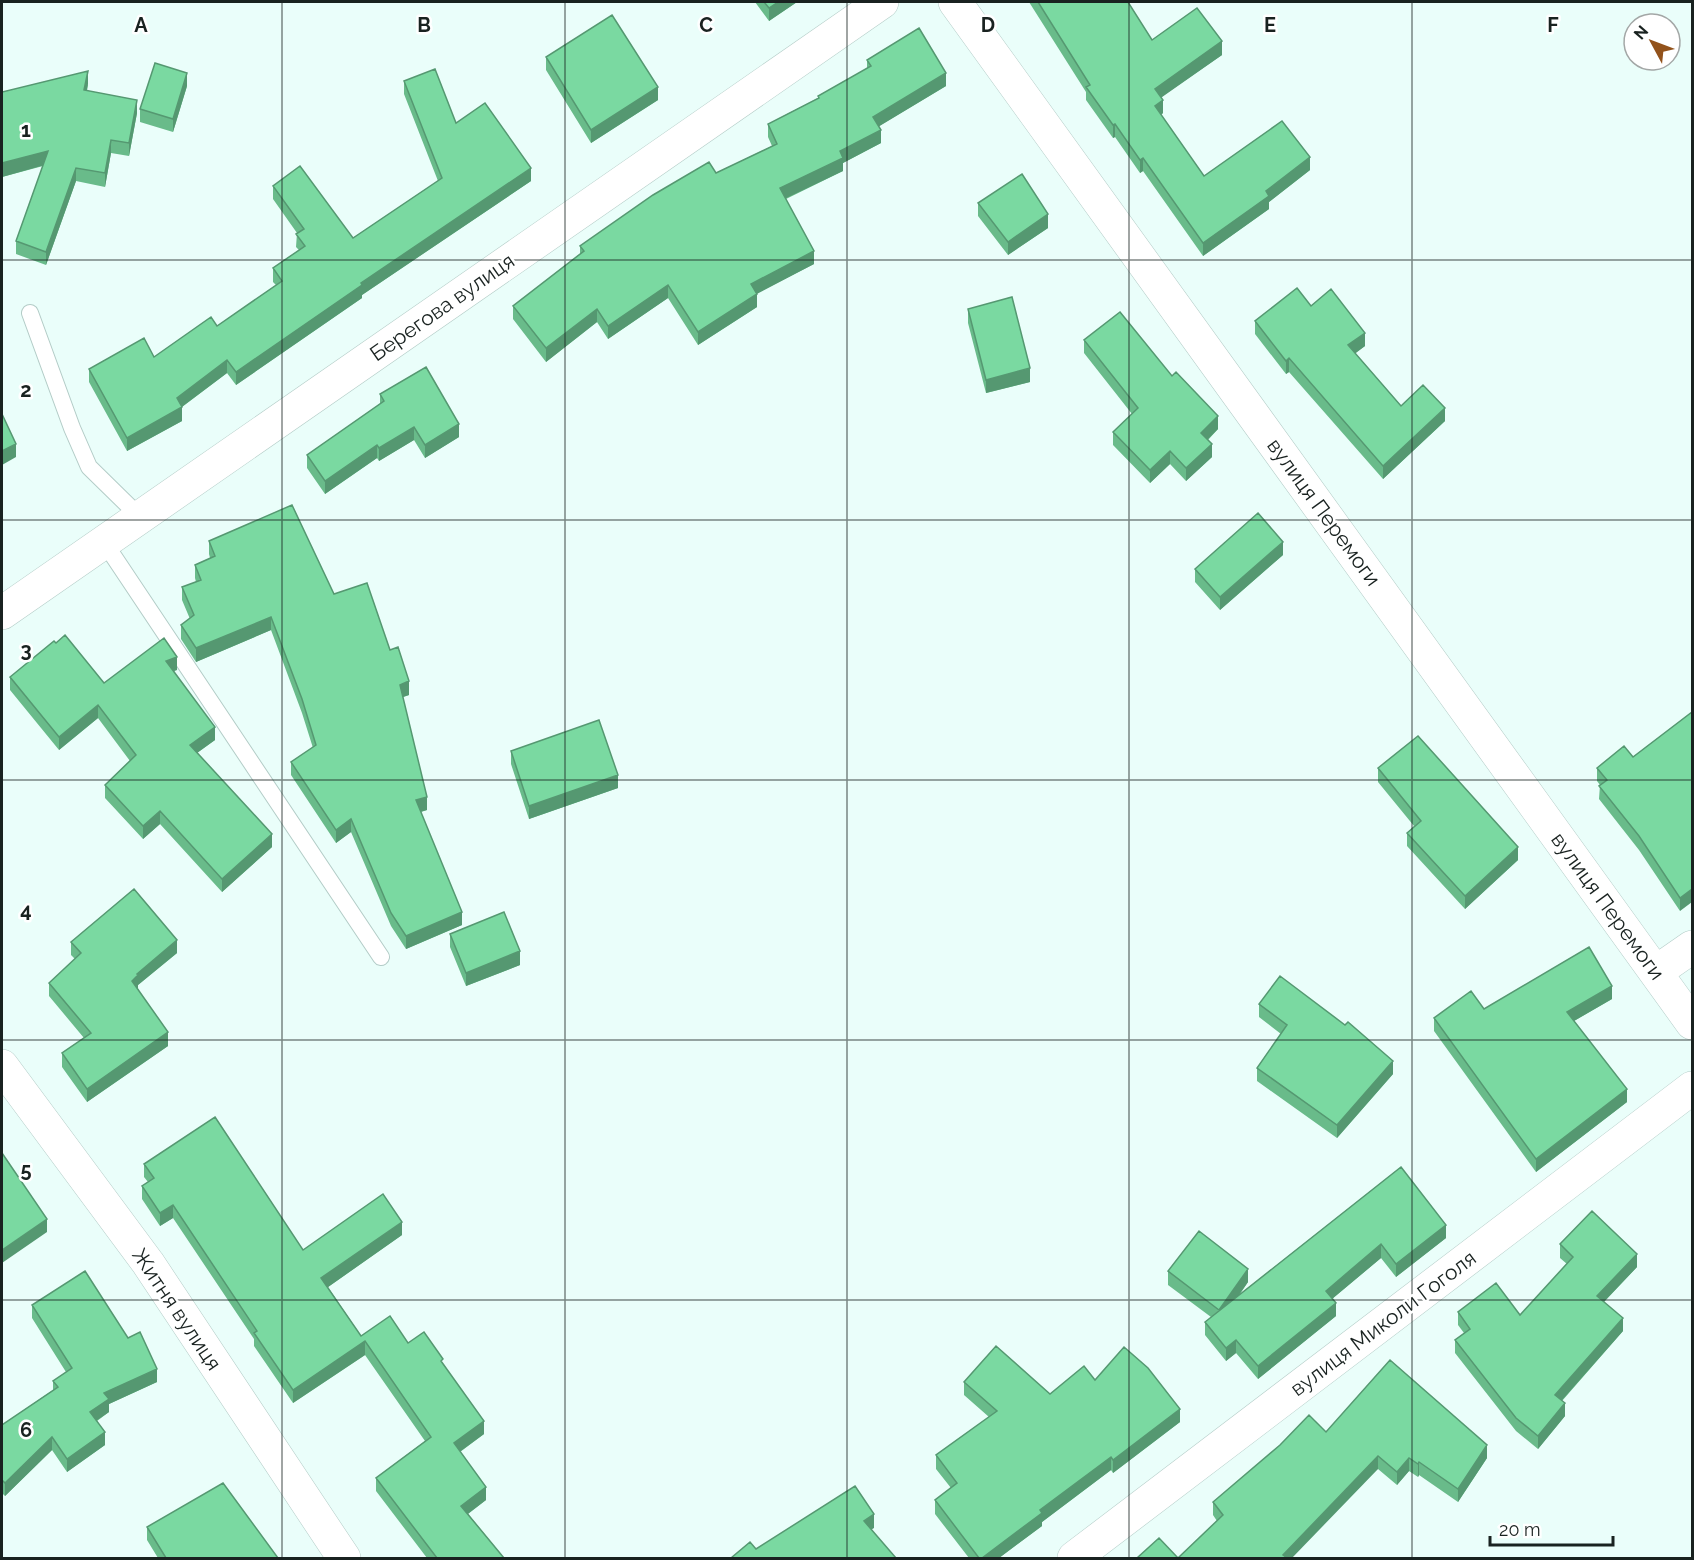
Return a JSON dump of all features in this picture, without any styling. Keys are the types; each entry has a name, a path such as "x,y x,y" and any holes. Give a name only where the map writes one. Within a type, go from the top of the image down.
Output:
{"street":[{"name":"Берегова вулиця","path":"2,612 882,2"},
{"name":"вулиця Перемоги","path":"955,2 1692,1023"},
{"path":"1656,972 1692,947"},
{"name":"Житня вулиця","path":"2,1066 148,1263 344,1558"},
{"name":"вулиця Миколи Гоголя","path":"1074,1558 1692,1088"}],"lane":[{"path":"30,313 72,428 89,467 140,517"},
{"path":"104,542 381,957"}],"building":[{"path":"764,2 778,2 769,8"},
{"path":"1038,2 1128,2 1152,40 1197,8 1222,41 1155,89 1163,100 1155,106 1204,176 1282,121 1310,157 1266,191 1269,196 1203,243 1143,158 1140,160 1086,87 1090,85"},
{"path":"612,15 658,87 591,130 546,57"},
{"path":"919,28 946,73 873,117 881,130 840,151 843,158 780,188 814,251 751,284 757,294 698,332 668,285 608,326 597,309 546,348 513,306 584,251 580,246 653,195 709,162 716,173 777,144 768,124 819,98 818,96 871,66 867,60"},
{"path":"155,63 187,73 173,119 140,109"},
{"path":"435,69 456,123 485,103 531,168 361,283 362,285 236,372 227,360 177,398 182,407 127,438 89,369 144,338 154,357 211,317 217,326 282,281 273,268 305,246 296,234 304,229 273,186 300,166 353,238 442,178 404,81"},
{"path":"88,71 84,90 137,100 129,143 111,140 105,173 76,168 46,252 16,241 48,151 2,163 2,92"},
{"path":"1022,174 1048,214 1008,242 978,203"},
{"path":"1297,288 1311,306 1331,289 1365,333 1348,345 1401,406 1423,385 1445,408 1383,466 1289,358 1286,361 1255,321"},
{"path":"1012,297 1030,368 986,380 968,309"},
{"path":"1120,312 1172,376 1176,372 1218,416 1201,433 1212,444 1186,468 1170,451 1150,470 1113,432 1138,408 1084,340"},
{"path":"426,367 459,424 425,445 414,427 379,448 377,445 325,481 307,455 384,401 380,394"},
{"path":"2,414 16,444 2,451"},
{"path":"292,505 334,594 367,583 390,650 398,647 409,681 400,685 427,797 416,800 462,912 406,936 391,913 351,819 336,830 291,762 316,745 302,699 271,617 196,648 181,625 194,615 182,587 201,580 195,565 215,556 209,541"},
{"path":"1258,513 1283,542 1220,597 1195,569"},
{"path":"65,635 104,683 164,638 177,657 166,661 215,727 190,745 272,834 222,879 160,811 143,826 105,785 136,755 98,705 59,737 10,677 54,641 56,643"},
{"path":"1692,712 1692,889 1680,898 1639,836 1599,786 1607,780 1597,768 1624,746 1633,757"},
{"path":"599,720 618,775 529,806 511,751"},
{"path":"1418,736 1518,847 1465,896 1407,833 1421,821 1378,768"},
{"path":"134,889 177,940 137,974 132,981 168,1032 87,1089 62,1053 91,1033 49,983 81,953 71,942"},
{"path":"504,912 520,951 466,973 450,934"},
{"path":"1589,947 1612,986 1567,1012 1627,1089 1536,1159 1434,1018 1471,991 1484,1009"},
{"path":"1280,976 1345,1025 1348,1022 1393,1061 1337,1125 1257,1068 1287,1025 1259,1004"},
{"path":"215,1117 303,1250 383,1194 402,1222 321,1278 361,1336 390,1316 408,1343 424,1332 443,1359 441,1361 484,1421 454,1443 486,1487 461,1506 504,1558 437,1558 376,1478 431,1437 365,1341 293,1390 254,1333 257,1331 173,1205 160,1213 142,1186 154,1178 144,1164"},
{"path":"2,1153 47,1219 2,1250"},
{"path":"1401,1167 1446,1225 1396,1264 1381,1244 1326,1291 1336,1303 1258,1366 1236,1340 1226,1348 1205,1322"},
{"path":"1592,1211 1637,1254 1597,1296 1623,1318 1555,1395 1565,1403 1538,1436 1516,1418 1455,1340 1470,1329 1458,1312 1496,1283 1520,1315 1573,1257 1560,1244"},
{"path":"1199,1231 1248,1269 1219,1310 1168,1271"},
{"path":"85,1271 128,1338 140,1332 157,1369 104,1393 109,1399 90,1412 105,1432 67,1459 52,1437 5,1483 2,1480 2,1425 58,1387 53,1381 72,1368 32,1305"},
{"path":"996,1346 1050,1394 1084,1366 1095,1380 1124,1347 1148,1368 1180,1409 1113,1460 1111,1457 1040,1510 1042,1513 979,1558 935,1500 957,1483 936,1455 997,1411 964,1382"},
{"path":"1390,1360 1487,1445 1458,1489 1419,1462 1418,1464 1409,1458 1397,1472 1378,1456 1283,1555 1287,1558 1178,1558 1223,1515 1213,1502 1280,1445 1309,1415 1326,1432"},
{"path":"223,1483 278,1558 166,1558 147,1527"},
{"path":"855,1486 874,1514 864,1521 896,1558 731,1558 750,1542 756,1549"},
{"path":"1159,1538 1178,1558 1137,1558"}]}
